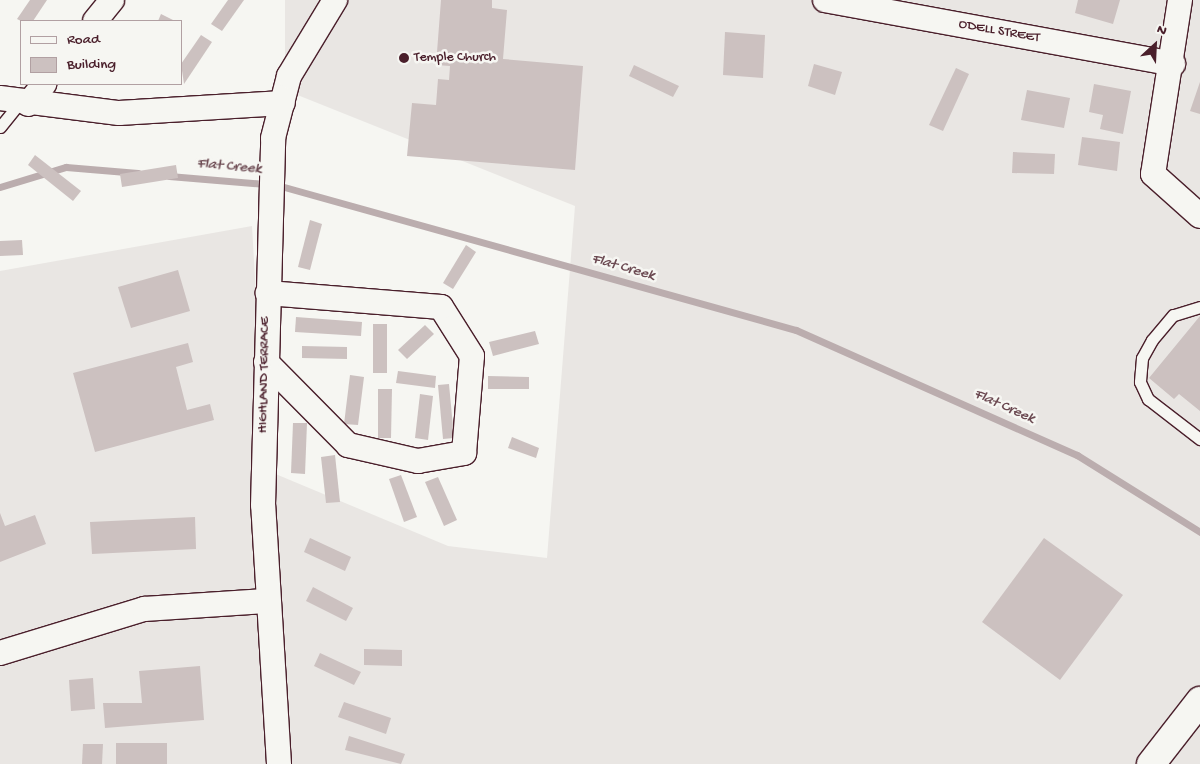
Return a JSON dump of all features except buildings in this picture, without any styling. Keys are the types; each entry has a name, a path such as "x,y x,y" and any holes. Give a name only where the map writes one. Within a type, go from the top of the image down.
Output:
{"main road":[{"path":"1151,764 1200,701"}],"street":[{"path":"96,20 112,0"},
{"name":"HIGHLAND TERRACE","path":"279,764 266,601 266,362 273,138 288,76 335,0"},
{"name":"ODELL STREET","path":"825,0 1173,64"},
{"path":"1180,0 1173,64 1154,174 1200,216"},
{"path":"16,102 42,85"},
{"path":"16,102 119,113 283,103"},
{"path":"266,362 348,445 418,460 464,453 472,356 441,307 268,293"},
{"path":"0,653 144,609 266,601"}],"lane":[{"path":"0,127 16,102"},
{"path":"1200,306 1173,314 1152,340 1142,358 1140,382 1148,399 1200,439"}],"shaded area":[{"path":"285,0 1200,0 1200,764 0,764 0,271 252,226 266,470 448,546 547,558 575,206 285,90"}],"waterway":[{"name":"Flat Creek","path":"0,187 66,167 138,173"},
{"name":"Flat Creek","path":"169,176 277,185 796,330 1077,455 1200,532"}],"place":[{"name":"Temple Church","path":"404,58"}]}
